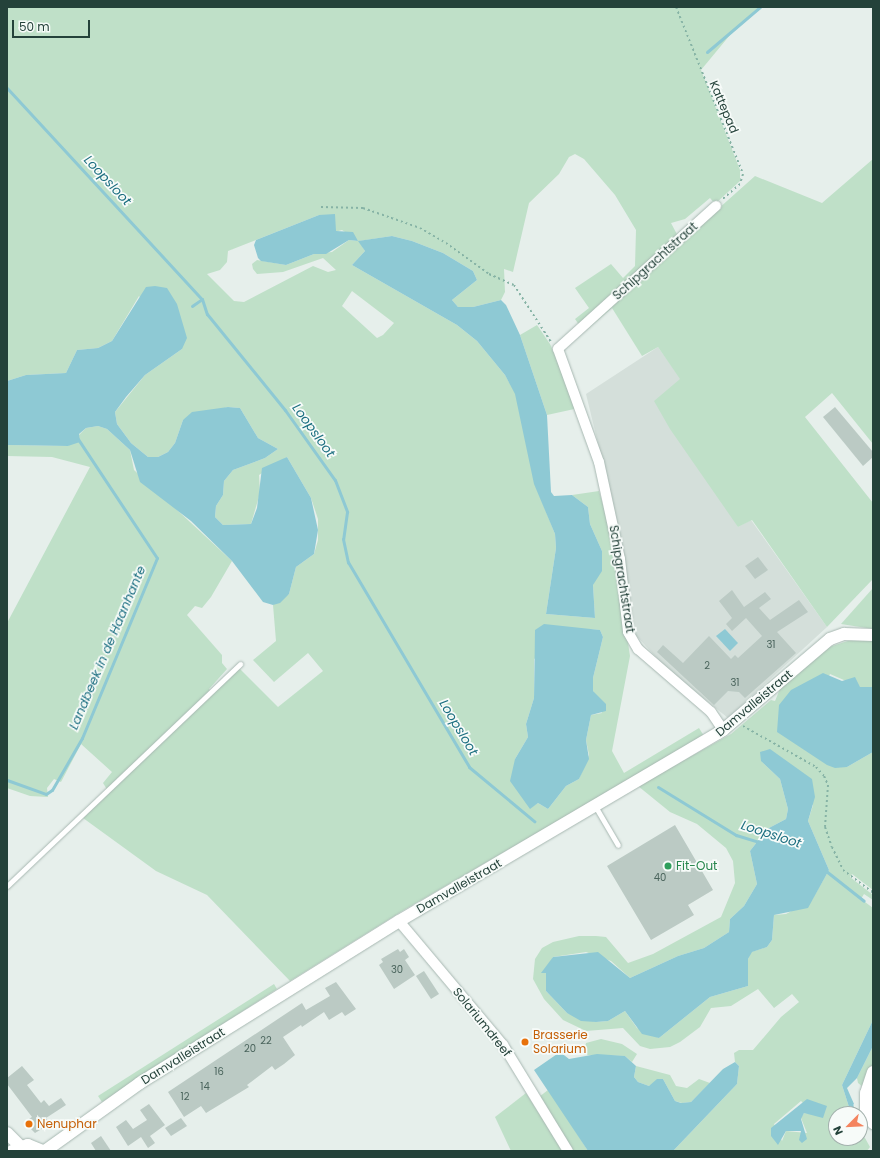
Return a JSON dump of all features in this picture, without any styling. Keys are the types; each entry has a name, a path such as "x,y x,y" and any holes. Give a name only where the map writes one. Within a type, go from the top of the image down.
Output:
{"street":[{"name":"Schipgrachtstraat","path":"716,206 558,349 599,462 620,559 628,632 638,649 711,712 723,730"},
{"name":"Damvalleistraat","path":"44,1151 140,1083 399,921 723,730 830,639 844,634 873,635"},
{"name":"Solariumdreef","path":"399,921 503,1045 568,1151"},
{"path":"873,1072 866,1093 866,1109 873,1123"},
{"path":"7,1133 16,1148 35,1146 44,1151"}],"lane":[{"path":"7,886 240,664"},
{"path":"595,806 618,845"}],"path":[{"name":"Kattepad","path":"676,7 743,174 740,184 716,206"},
{"path":"321,207 363,208 420,228 446,243 489,274 514,285 558,349"},
{"path":"735,721 816,767 824,776 828,785 824,827 844,870 873,893"}],"shaded area":[{"path":"658,347 681,379 738,527 751,520 827,627 728,718 665,667 633,632 623,546 586,394"}],"green space":[{"path":"7,7 762,7 730,35 701,70 740,170 740,181 715,204 710,198 685,219 671,223 681,242 755,176 822,203 873,159 873,444 832,393 805,417 873,503 873,579 827,627 752,520 738,527 670,429 654,401 680,379 658,347 642,356 612,308 584,332 575,319 589,308 575,288 611,264 623,278 635,266 636,230 615,195 584,159 575,154 569,157 559,174 529,203 513,272 504,269 505,292 501,300 473,307 458,307 452,300 477,280 473,271 443,253 412,241 392,236 359,241 365,251 352,265 457,325 477,341 505,375 516,394 535,484 555,534 556,548 546,614 595,618 593,585 602,551 590,524 588,507 572,495 599,491 611,532 630,656 612,751 624,773 699,728 704,736 404,910 290,981 207,895 156,871 83,818 108,791 103,783 112,772 81,744 61,782 54,779 47,788 48,797 30,796 7,788 7,623 90,467 52,457 7,456 7,445 68,446 86,428 98,426 107,429 130,450 134,470 232,561 211,597 202,608 195,606 187,615 222,655 222,663 227,669 209,689 213,693 239,668 278,707 323,671 308,653 274,682 253,660 276,641 273,605 289,594 296,567 314,554 318,540 318,519 311,498 287,457 259,475 260,493 251,524 223,525 215,517 216,506 223,495 224,481 233,470 265,458 278,449 258,438 240,408 228,407 183,420 175,443 168,452 158,457 148,457 131,443 117,424 115,412 145,375 182,349 139,296 112,341 98,348 77,350 66,373 26,375 7,381","holes":["319,215 335,232 342,230 358,241 349,240 332,252 314,254 286,265 257,260 252,264 253,269 257,274 283,272 323,258 336,270 328,272 313,266 244,302 234,301 207,274 220,270 227,262 228,251","352,291 394,323 383,335 377,338 342,306","587,629 600,630 603,637 593,678 593,691 602,713 591,715 586,740 589,755 579,779 566,786 548,809 538,803 530,808 515,759 528,737 526,724 534,698 534,659"]},
{"path":"537,325 550,344 579,408 547,415 520,335"},
{"path":"873,588 873,629 841,624"},
{"path":"857,638 873,639 873,687 860,687 830,674 799,744 805,750 847,767 873,752 873,890 852,874 850,877 873,895 873,900 864,894 861,899 873,908 873,1020 842,1085 849,1106 828,1106 828,1146 868,1146 868,1143 870,1147 867,1151 673,1151 737,1084 739,1066 735,1062 734,1053 739,1050 753,1050 781,1017 799,1002 792,994 774,1008 758,989 731,1006 711,1008 700,1027 680,1042 670,1047 650,1049 640,1046 623,1028 586,1031 563,1020 544,999 533,979 535,959 542,948 553,942 579,936 596,936 606,937 628,963 653,954 721,917 735,883 733,861 726,848 697,824 670,812 638,786 731,734 771,700 775,701 780,689 826,648","holes":["761,761 813,805 808,821 829,870 812,900 786,914 774,915 772,940 767,947 751,952 748,959 748,986 710,997 659,1038 637,1028 625,1011 608,1021 596,1022 567,1013 546,991 546,973 553,957 586,952 611,961 630,978 678,956 704,948 729,932 730,919 744,906 757,884 750,851 767,829 786,819 788,809 780,779","801,1101 814,1114 804,1113 801,1118 807,1133 786,1131 782,1141 774,1124"]},
{"path":"274,984 277,989 102,1102 98,1096"},
{"path":"601,1039 622,1044 637,1054 632,1062 625,1056 583,1055 586,1043"},
{"path":"873,1046 873,1064 863,1087 858,1083 857,1078"},
{"path":"636,1066 670,1075 676,1086 687,1088 699,1079 710,1083 691,1102 682,1103 675,1101 663,1079 649,1086 638,1082 634,1077"},
{"path":"548,1090 588,1151 572,1151 539,1097"},
{"path":"526,1093 563,1151 511,1151 495,1117"}],"water":[{"path":"335,214 336,231 353,232 358,241 349,240 326,254 314,254 286,265 261,261 258,258 254,245 256,240 319,215"},
{"path":"392,236 412,241 443,253 473,271 477,280 452,300 458,307 473,307 501,300 506,305 520,335 547,415 551,492 554,496 572,495 588,507 590,524 602,551 602,571 593,585 595,618 546,614 556,548 555,534 534,484 515,394 505,375 477,341 457,325 352,265 365,251 358,241"},
{"path":"155,286 167,288 177,304 187,338 182,349 145,375 126,397 115,412 117,424 131,443 148,457 158,457 168,452 175,443 183,420 192,412 228,407 240,408 258,438 278,449 265,458 233,470 224,481 223,495 216,506 215,517 223,525 251,524 257,508 262,468 287,457 311,498 318,530 314,554 296,567 289,594 280,603 273,605 263,602 232,561 191,521 140,482 130,450 107,429 98,426 86,428 79,434 80,442 68,446 7,445 7,381 26,375 66,373 77,350 98,348 112,341 146,287"},
{"path":"544,624 600,630 603,637 593,678 593,691 606,704 606,711 591,715 586,740 589,759 579,779 566,786 548,809 538,803 530,809 510,781 515,759 528,737 526,724 534,698 535,630"},
{"path":"725,629 738,643 730,651 716,636"},
{"path":"823,673 842,681 855,677 860,687 873,687 873,752 847,767 835,768 827,765 777,732 779,705 791,690"},
{"path":"770,749 812,779 815,797 808,821 829,870 808,908 774,915 772,940 767,947 752,952 748,959 748,986 710,997 659,1038 642,1034 625,1011 608,1021 596,1022 581,1021 567,1013 546,991 546,973 541,973 553,957 598,952 630,978 678,956 704,948 729,932 730,919 744,906 757,884 750,851 767,829 786,819 788,809 780,779 761,761 760,752"},
{"path":"873,1020 873,1046 857,1078 847,1088 854,1104 851,1106 849,1106 842,1085"},
{"path":"560,1052 569,1059 597,1054 625,1056 636,1066 634,1077 638,1082 649,1086 657,1079 663,1079 675,1101 681,1103 691,1102 723,1069 735,1062 739,1066 737,1084 673,1151 588,1151 534,1070"},
{"path":"807,1099 827,1106 823,1118 804,1113 801,1119 807,1139 802,1143 799,1140 801,1131 786,1131 778,1145 771,1136 771,1128"}],"building":[{"path":"835,407 873,452 873,457 863,466 823,417"},
{"path":"758,557 768,570 755,579 745,566"},
{"path":"732,590 744,607 765,592 771,599 759,608 770,620 799,600 808,612 777,632 796,653 745,698 739,692 728,691 714,705 657,652 663,645 683,663 709,636 731,659 735,655 738,658 762,636 746,618 732,631 726,624 732,618 719,601"},
{"path":"675,825 713,890 688,905 694,915 651,940 607,866"},
{"path":"398,949 400,952 404,949 409,957 405,960 415,975 394,989 379,965 383,962 381,959"},
{"path":"424,971 439,994 431,999 416,976"},
{"path":"336,982 356,1009 345,1016 342,1012 329,1020 324,1012 302,1027 301,1025 283,1037 295,1055 284,1064 275,1070 272,1066 247,1085 249,1087 206,1113 201,1106 184,1117 168,1092 302,1003 306,1010 330,996 325,988"},
{"path":"22,1066 34,1080 27,1085 41,1103 44,1100 49,1106 61,1098 66,1105 46,1118 50,1124 35,1133 24,1122 32,1117 7,1084 7,1078"},
{"path":"149,1104 165,1125 150,1136 155,1143 148,1148 141,1137 128,1146 116,1127 126,1120 133,1129 147,1120 140,1110"},
{"path":"181,1118 187,1126 171,1136 165,1128"},
{"path":"101,1136 111,1151 96,1151 91,1143"}],"waterway":[{"path":"707,52 760,7"},
{"name":"Loopsloot","path":"7,88 202,299 207,314 285,410 335,480 347,512 343,539 348,562 469,767 534,821"},
{"name":"Landbeek in de Haanhante","path":"192,306 202,299"},
{"name":"Landbeek in de Haanhante","path":"7,780 46,794 52,790 82,738 157,558 78,439"},
{"name":"Loopsloot","path":"658,787 736,835 762,843"},
{"name":"Loopsloot","path":"826,871 864,901"},
{"name":"Loopsloot","path":"851,1102 852,1106"}],"place":[{"name":"Fit-Out","path":"668,866"},
{"name":"Brasserie Solarium","path":"525,1042"},
{"name":"Nenuphar","path":"29,1124"}]}
